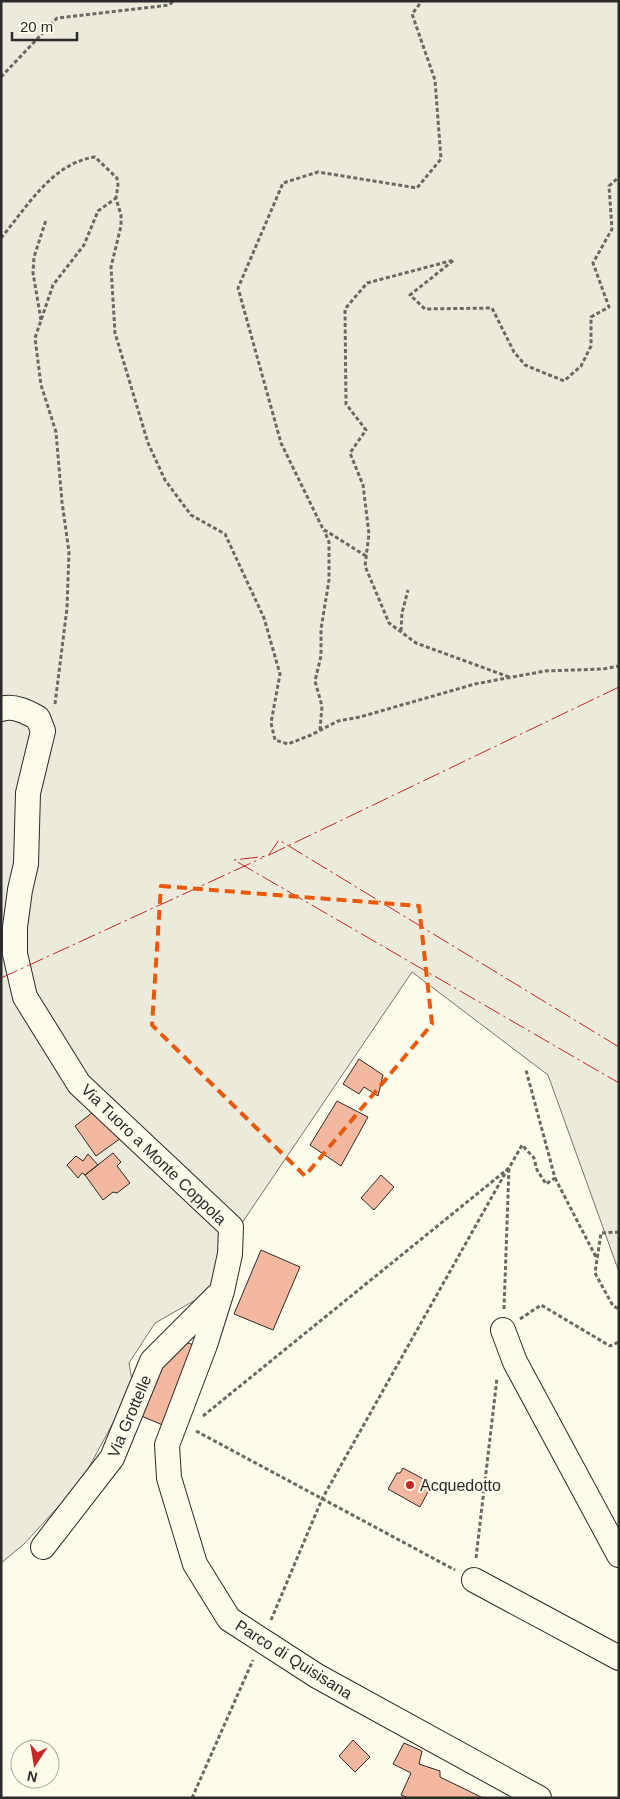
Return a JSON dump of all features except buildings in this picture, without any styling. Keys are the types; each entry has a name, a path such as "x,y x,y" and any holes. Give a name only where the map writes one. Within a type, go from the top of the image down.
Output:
{"lane":[{"name":"Via Tuoro a Monte Coppola","path":"1,709 7,707 24,710 38,718 42,731 28,793 26,864 15,927 15,954 25,997 79,1084 231,1227 230,1254 222,1291 205,1345"},
{"name":"Via Grottelle","path":"43,1547 112,1458 152,1361 222,1291"},
{"path":"503,1330 515,1362 619,1555"},
{"name":"Parco di Quisisana","path":"205,1345 167,1445 169,1478 195,1564 229,1619 316,1676 539,1798"},
{"path":"474,1580 619,1658"}],"path":[{"path":"1,77 57,18 169,5 174,1"},
{"path":"320,731 322,706 315,681 321,656 321,629 329,580 329,542 281,443 238,288 283,183 318,172 417,188 441,159 435,80 412,14 422,1"},
{"path":"1,238 52,177 82,159 95,157 117,178 116,198 121,215 121,226 112,267 115,333 148,443 165,480 191,515 224,534 264,618 280,674 271,722 275,740 288,744 320,731 338,721 360,717 475,684 546,671 603,669 619,666"},
{"path":"509,678 416,643 389,623 365,566 369,534 363,485 350,453 366,430 346,404 345,309 366,283 454,260 410,295 425,309 492,308 514,352 525,365 564,381 581,366 591,346 591,317 609,307 592,263 612,229 609,186 619,177"},
{"path":"55,710 67,608 69,552 62,502 56,432 41,384 35,338 53,285 84,245 98,211 116,198"},
{"path":"41,321 34,273 34,257 46,220"},
{"path":"323,529 366,556"},
{"path":"401,632 402,613 408,590"},
{"path":"526,1070 555,1178 597,1259"},
{"path":"192,1798 322,1499 522,1146 534,1158 537,1170 546,1184 555,1178"},
{"path":"199,1419 509,1168"},
{"path":"619,1232 601,1234 595,1273 613,1306 619,1309"},
{"path":"541,1305 610,1346 619,1342"},
{"path":"189,1427 474,1580"}],"highlighted area":[{"path":"161,886 419,906 432,1024 305,1176 152,1025"}],"shaded area":[{"path":"1,1 619,1 619,1272 548,1075 412,972 227,1245 225,1270 206,1294 155,1323 129,1363 133,1386 81,1482 24,1544 1,1563"}],"power":[{"path":"269,855 619,687"},
{"path":"619,1047 279,840 268,856 234,860 619,1083"},
{"path":"1,978 262,858"}],"place":[{"name":"Acquedotto","path":"410,1485"}]}
